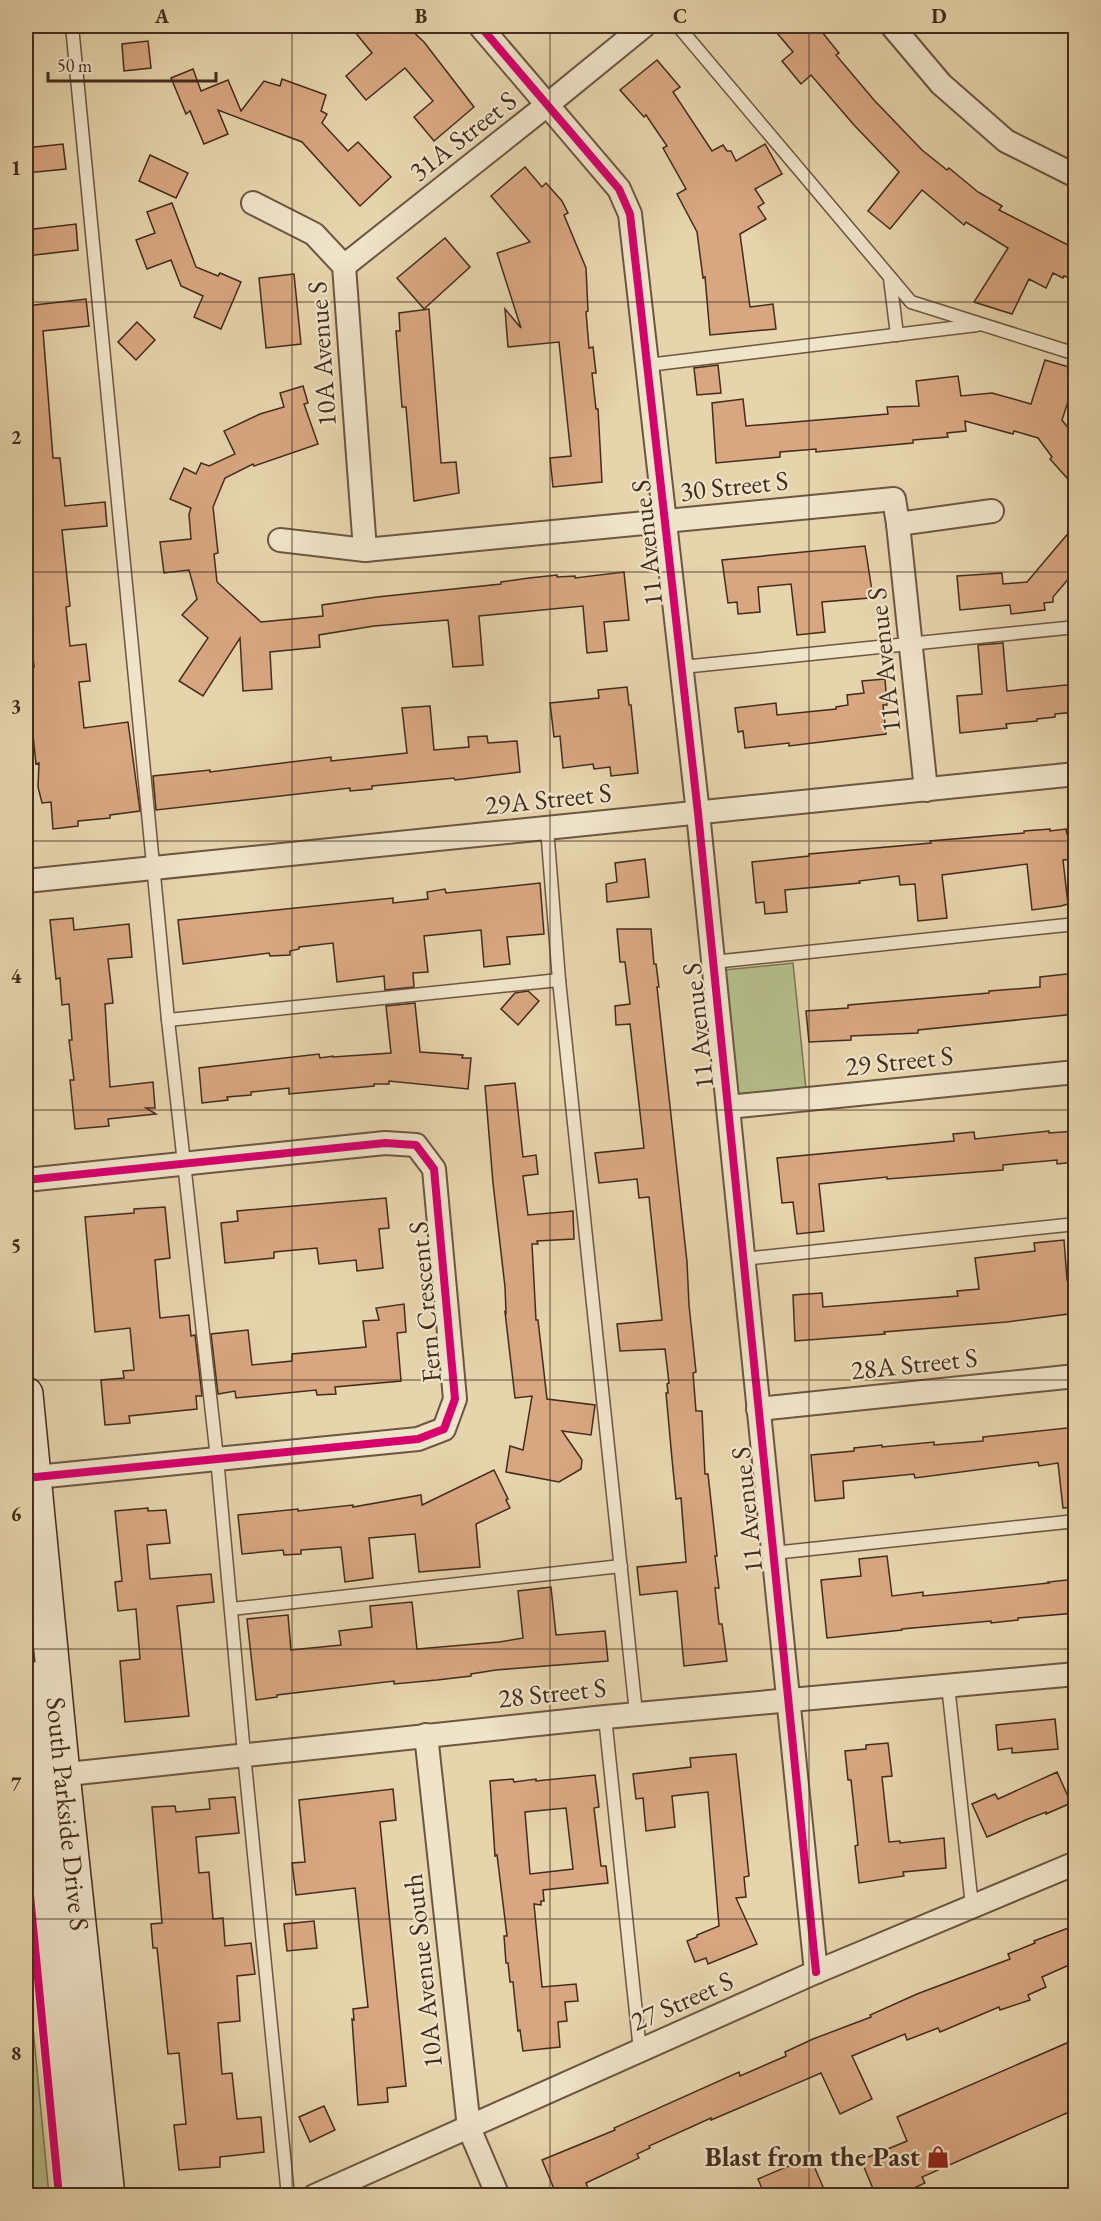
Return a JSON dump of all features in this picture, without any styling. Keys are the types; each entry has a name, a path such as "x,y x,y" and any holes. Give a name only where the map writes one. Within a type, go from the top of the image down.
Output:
{"main road":[{"name":"South Parkside Drive S","path":"26,1394 78,2196"},
{"name":"South Parkside Drive S","path":"26,1676 49,1776 108,2196"}],"street":[{"name":"11 Avenue S","path":"480,26 619,189 630,214 698,813 816,1972"},
{"name":"31A Street S","path":"344,266 644,26"},
{"path":"891,26 941,84 1006,141 1076,176"},
{"name":"10A Avenue S","path":"253,203 314,234 344,266 365,550"},
{"name":"30 Street S","path":"280,540 365,550 894,499 898,524"},
{"path":"898,524 992,511"},
{"name":"11A Avenue S","path":"898,524 926,790"},
{"name":"29A Street S","path":"26,881 1076,774"},
{"name":"29 Street S","path":"728,1107 1076,1072"},
{"name":"Fern Crescent S","path":"26,1180 385,1143 416,1145 434,1169 456,1399 444,1429 418,1439 30,1477"},
{"name":"28A Street S","path":"758,1409 1076,1376"},
{"name":"28 Street S","path":"49,1776 636,1713 1076,1674"},
{"name":"10A Avenue South","path":"426,1735 469,2128 498,2196"},
{"name":"27 Street S","path":"314,2196 816,1972 1076,1863"}],"lane":[{"path":"72,26 168,1020 217,1458 288,2196"},
{"path":"678,26 911,302 1076,354"},
{"path":"890,277 897,335"},
{"path":"648,365 982,324"},
{"path":"682,667 1076,627"},
{"path":"547,828 559,980 636,1713"},
{"path":"713,962 1076,924"},
{"path":"168,1020 559,980"},
{"path":"743,1259 1076,1224"},
{"path":"773,1553 1076,1521"},
{"path":"231,1609 621,1566"},
{"path":"948,1685 972,1906"},
{"path":"604,1717 640,2051"}],"green space":[{"path":"793,963 807,1099 728,1107 714,971"},
{"path":"26,1954 49,2195 26,2195"}],"building":[{"path":"350,26 407,26 424,42 474,107 434,141 414,117 433,101 405,68 366,100 346,76 372,53"},
{"path":"771,26 813,26 820,33 822,32 839,53 836,55 874,100 922,150 947,170 949,168 978,192 1002,206 999,210 1076,249 1076,280 1064,276 1063,278 1053,273 1046,288 1029,279 1012,314 974,302 1008,248 966,222 964,225 922,190 890,229 868,211 899,172 811,75 801,84 782,61 793,52"},
{"path":"148,41 151,68 124,71 122,44"},
{"path":"657,60 680,87 673,92 712,151 723,145 727,151 731,151 736,161 765,144 782,174 755,189 764,203 758,207 766,219 740,234 750,307 773,304 776,329 710,335 705,277 703,278 697,232 677,194 686,189 663,148 667,146 646,115 644,117 620,90"},
{"path":"193,69 201,91 228,80 241,111 264,81 280,86 282,79 326,95 321,111 327,114 322,123 348,151 358,142 391,177 360,206 302,142 218,110 228,134 204,144 190,111 186,114 171,78"},
{"path":"63,144 66,169 26,173 26,148"},
{"path":"150,155 188,173 176,198 139,181"},
{"path":"525,167 542,187 546,183 562,201 568,213 564,215 586,268 588,311 586,312 589,348 593,347 596,373 592,373 596,409 598,409 602,482 553,487 550,458 571,456 559,342 508,347 505,309 521,328 497,253 530,242 491,196"},
{"path":"172,203 196,267 218,276 220,273 241,282 221,329 194,317 203,296 181,286 171,260 147,269 136,240 155,233 147,212"},
{"path":"76,224 78,250 26,256 26,230"},
{"path":"445,238 470,267 424,309 397,278"},
{"path":"294,274 301,344 266,348 259,278"},
{"path":"86,299 89,326 43,331 53,458 60,458 65,506 105,502 107,526 62,530 70,606 66,607 70,646 86,644 90,681 79,682 84,728 128,722 140,811 110,815 110,818 78,821 78,826 53,829 51,802 42,803 38,787 39,763 36,764 26,667 34,667 28,610 26,611 26,505 28,504 26,306"},
{"path":"429,309 441,463 456,462 459,493 414,501 406,407 402,407 396,331 400,331 399,313"},
{"path":"137,322 155,340 136,360 118,342"},
{"path":"1045,360 1076,369 1076,377 1062,420 1076,438 1076,488 1050,459 1052,457 1038,438 965,421 966,431 947,433 948,437 913,440 913,443 816,452 816,449 780,452 780,457 716,463 712,403 743,399 746,426 888,414 887,407 919,406 916,381 958,376 961,396 992,393 1031,404"},
{"path":"718,365 721,393 697,395 694,368"},
{"path":"303,386 308,403 304,404 318,444 254,466 253,464 225,478 213,507 218,553 214,554 217,582 261,622 323,616 322,605 377,597 501,584 501,582 557,575 557,577 575,576 575,578 624,572 629,620 604,622 607,651 587,653 583,606 479,616 483,665 453,667 448,620 374,626 319,635 320,647 270,652 272,689 243,691 240,638 203,696 179,681 208,638 182,615 197,599 189,570 164,573 160,542 191,539 189,514 191,508 170,499 184,468 196,474 201,463 209,466 235,454 224,431 260,414 284,407 280,393"},
{"path":"1076,524 1076,570 1053,597 1053,602 1044,603 1045,610 1011,614 1010,605 960,610 957,576 1002,573 1003,584 1027,582"},
{"path":"865,546 872,591 868,592 869,598 822,602 825,632 797,635 791,584 758,587 760,612 738,614 737,602 728,603 722,560"},
{"path":"1003,643 1007,691 1076,684 1076,712 1055,714 1055,717 1037,719 1037,721 1006,724 1007,728 960,733 957,696 982,694 978,645"},
{"path":"885,679 887,705 883,705 886,734 789,746 789,743 745,748 743,731 738,732 735,708 776,703 777,715 836,709 836,707 848,705 847,695 864,693 862,681"},
{"path":"627,687 638,773 611,776 610,767 594,769 593,764 563,768 560,736 554,737 550,703 599,698 598,690"},
{"path":"430,706 434,750 469,747 468,737 487,736 488,743 517,741 520,772 156,810 153,776 210,770 210,772 331,757 331,761 407,753 402,708"},
{"path":"1050,829 1050,831 1066,829 1067,834 1076,834 1076,859 1063,860 1068,904 1061,906 1032,910 1027,864 942,875 947,918 918,921 915,884 900,885 899,876 859,881 860,883 785,890 787,912 765,914 764,902 756,903 752,862"},
{"path":"645,859 649,897 607,902 606,884 617,882 615,863"},
{"path":"540,883 544,934 507,937 510,964 484,967 481,930 424,936 428,972 413,973 414,987 385,990 384,976 337,982 333,943 299,947 299,949 290,951 290,955 270,956 269,953 183,964 178,920 393,898 393,903 428,899 427,892 445,889 446,893"},
{"path":"73,918 74,930 129,924 132,957 108,959 113,1003 105,1004 110,1087 153,1082 155,1108 146,1108 156,1114 108,1119 109,1126 75,1129 70,1080 74,1080 69,1040 72,1040 69,1004 62,1005 60,978 56,979 50,920"},
{"path":"617,929 651,929 687,1262 696,1372 693,1373 696,1411 702,1411 705,1474 708,1474 717,1556 715,1556 719,1588 715,1588 719,1624 722,1624 727,1661 684,1666 677,1591 640,1595 637,1567 686,1562 681,1498 676,1499 672,1459 666,1393 668,1393 667,1384 669,1383 665,1349 620,1351 617,1324 662,1320 649,1197 639,1198 637,1179 599,1183 595,1153 644,1148 630,1024 616,1025 615,1006 630,1004 625,962 620,962"},
{"path":"1076,973 1076,1014 918,1030 918,1033 851,1036 851,1040 809,1042 806,1011 1040,987 1040,977"},
{"path":"528,991 539,1001 518,1025 501,1009 515,993"},
{"path":"415,1003 420,1052 463,1055 462,1058 471,1058 468,1089 389,1081 389,1084 374,1084 374,1086 289,1094 289,1088 251,1092 251,1095 227,1097 228,1100 202,1103 199,1068 319,1054 320,1058 391,1053 386,1006"},
{"path":"515,1083 523,1157 536,1155 538,1174 523,1176 528,1215 573,1211 574,1239 537,1241 538,1244 532,1244 536,1320 538,1320 547,1399 595,1405 591,1435 562,1431 582,1460 581,1469 559,1482 506,1472 510,1446 523,1450 532,1396 515,1398 485,1086"},
{"path":"1049,1131 1049,1133 1076,1131 1076,1162 1057,1164 1057,1160 1003,1165 1003,1170 887,1179 887,1177 819,1184 824,1231 797,1234 793,1202 782,1203 777,1158 954,1141 953,1134 974,1132 975,1139"},
{"path":"386,1198 389,1228 379,1229 383,1268 357,1271 356,1260 319,1264 317,1248 274,1252 274,1258 225,1263 221,1223 238,1221 237,1211"},
{"path":"165,1207 170,1258 155,1260 160,1318 189,1315 191,1336 195,1335 202,1396 196,1396 197,1409 129,1416 130,1423 105,1425 101,1380 124,1378 123,1371 134,1370 130,1328 95,1332 85,1217 134,1213 134,1209"},
{"path":"1064,1240 1067,1280 1076,1279 1076,1313 1007,1322 795,1341 793,1295 822,1293 823,1307 958,1296 957,1291 979,1289 975,1258 1035,1251 1034,1243"},
{"path":"404,1304 406,1332 397,1333 401,1381 335,1387 336,1394 317,1395 316,1390 236,1398 235,1391 218,1394 211,1334 248,1330 252,1365 292,1361 292,1354 366,1347 363,1321 379,1320 376,1308"},
{"path":"1076,1427 1076,1507 1063,1508 1058,1463 1039,1466 1038,1462 915,1478 914,1474 843,1481 844,1498 815,1501 811,1455 854,1451 854,1448 882,1445 882,1447 934,1442 934,1445 983,1441 983,1437"},
{"path":"494,1470 510,1508 476,1524 480,1567 419,1572 415,1534 369,1538 373,1578 345,1582 341,1547 301,1550 301,1554 284,1555 283,1550 242,1554 238,1515 353,1505 353,1507 421,1495 422,1505"},
{"path":"148,1508 148,1511 166,1510 170,1543 147,1545 150,1579 211,1574 214,1602 177,1606 189,1716 125,1722 120,1661 140,1659 136,1609 118,1611 115,1582 122,1581 115,1511"},
{"path":"887,1556 892,1596 923,1592 923,1596 1076,1579 1076,1613 827,1638 821,1580 861,1576 859,1559"},
{"path":"551,1587 556,1635 605,1631 608,1661 496,1670 437,1680 394,1684 394,1681 277,1695 277,1697 256,1700 247,1619 288,1615 291,1650 341,1645 339,1631 372,1627 370,1606 412,1602 417,1649 499,1642 523,1638 518,1591"},
{"path":"1055,1719 1058,1749 1012,1753 1012,1748 998,1750 996,1725"},
{"path":"888,1743 892,1776 882,1777 889,1842 944,1838 946,1868 903,1872 904,1876 859,1883 855,1846 858,1845 851,1780 848,1780 845,1751 866,1749 866,1745"},
{"path":"736,1754 749,1876 744,1877 746,1897 736,1898 757,1944 708,1964 706,1958 695,1962 687,1941 719,1926 708,1792 672,1796 675,1827 646,1831 643,1798 636,1799 633,1774 691,1767 690,1758"},
{"path":"1057,1772 1071,1803 987,1837 972,1804 995,1794 998,1799"},
{"path":"595,1775 599,1807 594,1808 601,1866 606,1866 608,1883 543,1890 544,1901 541,1901 541,1905 534,1904 542,1987 576,1984 578,2001 565,2002 567,2021 558,2022 560,2047 523,2051 520,2030 518,2031 513,1982 510,1982 508,1963 506,1963 504,1936 507,1936 497,1855 495,1856 490,1781 513,1779 514,1782 536,1779 536,1781","holes":["566,1808 573,1869 530,1874 525,1812"]},
{"path":"393,1789 396,1820 380,1822 406,2086 387,2088 388,2102 358,2105 353,2009 368,2007 355,1888 296,1895 292,1863 305,1862 299,1800"},
{"path":"235,1797 239,1833 196,1837 199,1873 209,1872 213,1919 223,1918 225,1946 251,1943 255,1974 237,1976 240,2021 218,2023 222,2074 232,2073 237,2119 261,2117 264,2152 220,2157 220,2167 179,2170 174,2125 186,2124 179,2053 168,2054 157,1948 153,1948 151,1924 162,1923 152,1807 175,1806 176,1812 210,1809 209,1799"},
{"path":"314,1921 317,1948 287,1951 284,1924"},
{"path":"1076,1925 1076,1962 1042,1977 1046,1987 1028,1995 1030,2000 1000,2010 999,2007 940,2032 938,2028 907,2040 905,2034 852,2056 872,2099 840,2114 821,2073 649,2146 650,2148 637,2154 639,2158 586,2183 591,2196 557,2196 542,2160 615,2130 614,2128 739,2072 740,2076 786,2056 785,2052 871,2017 870,2015 917,1994 1010,1959 1008,1954"},
{"path":"1076,2039 1076,2109 922,2177 925,2183 897,2196 876,2196 861,2160 907,2141 897,2117"},
{"path":"324,2106 335,2130 310,2142 299,2117"},
{"path":"810,2157 827,2196 765,2196 758,2179"}],"cycle path":[{"path":"480,26 619,189 630,214 698,813 816,1972"},
{"path":"26,1180 385,1143 416,1145 434,1169 455,1399 444,1429 418,1439 26,1478"},
{"path":"26,1854 59,2196"}],"place":[{"name":"Blast from the Past","path":"938,2157"}]}
